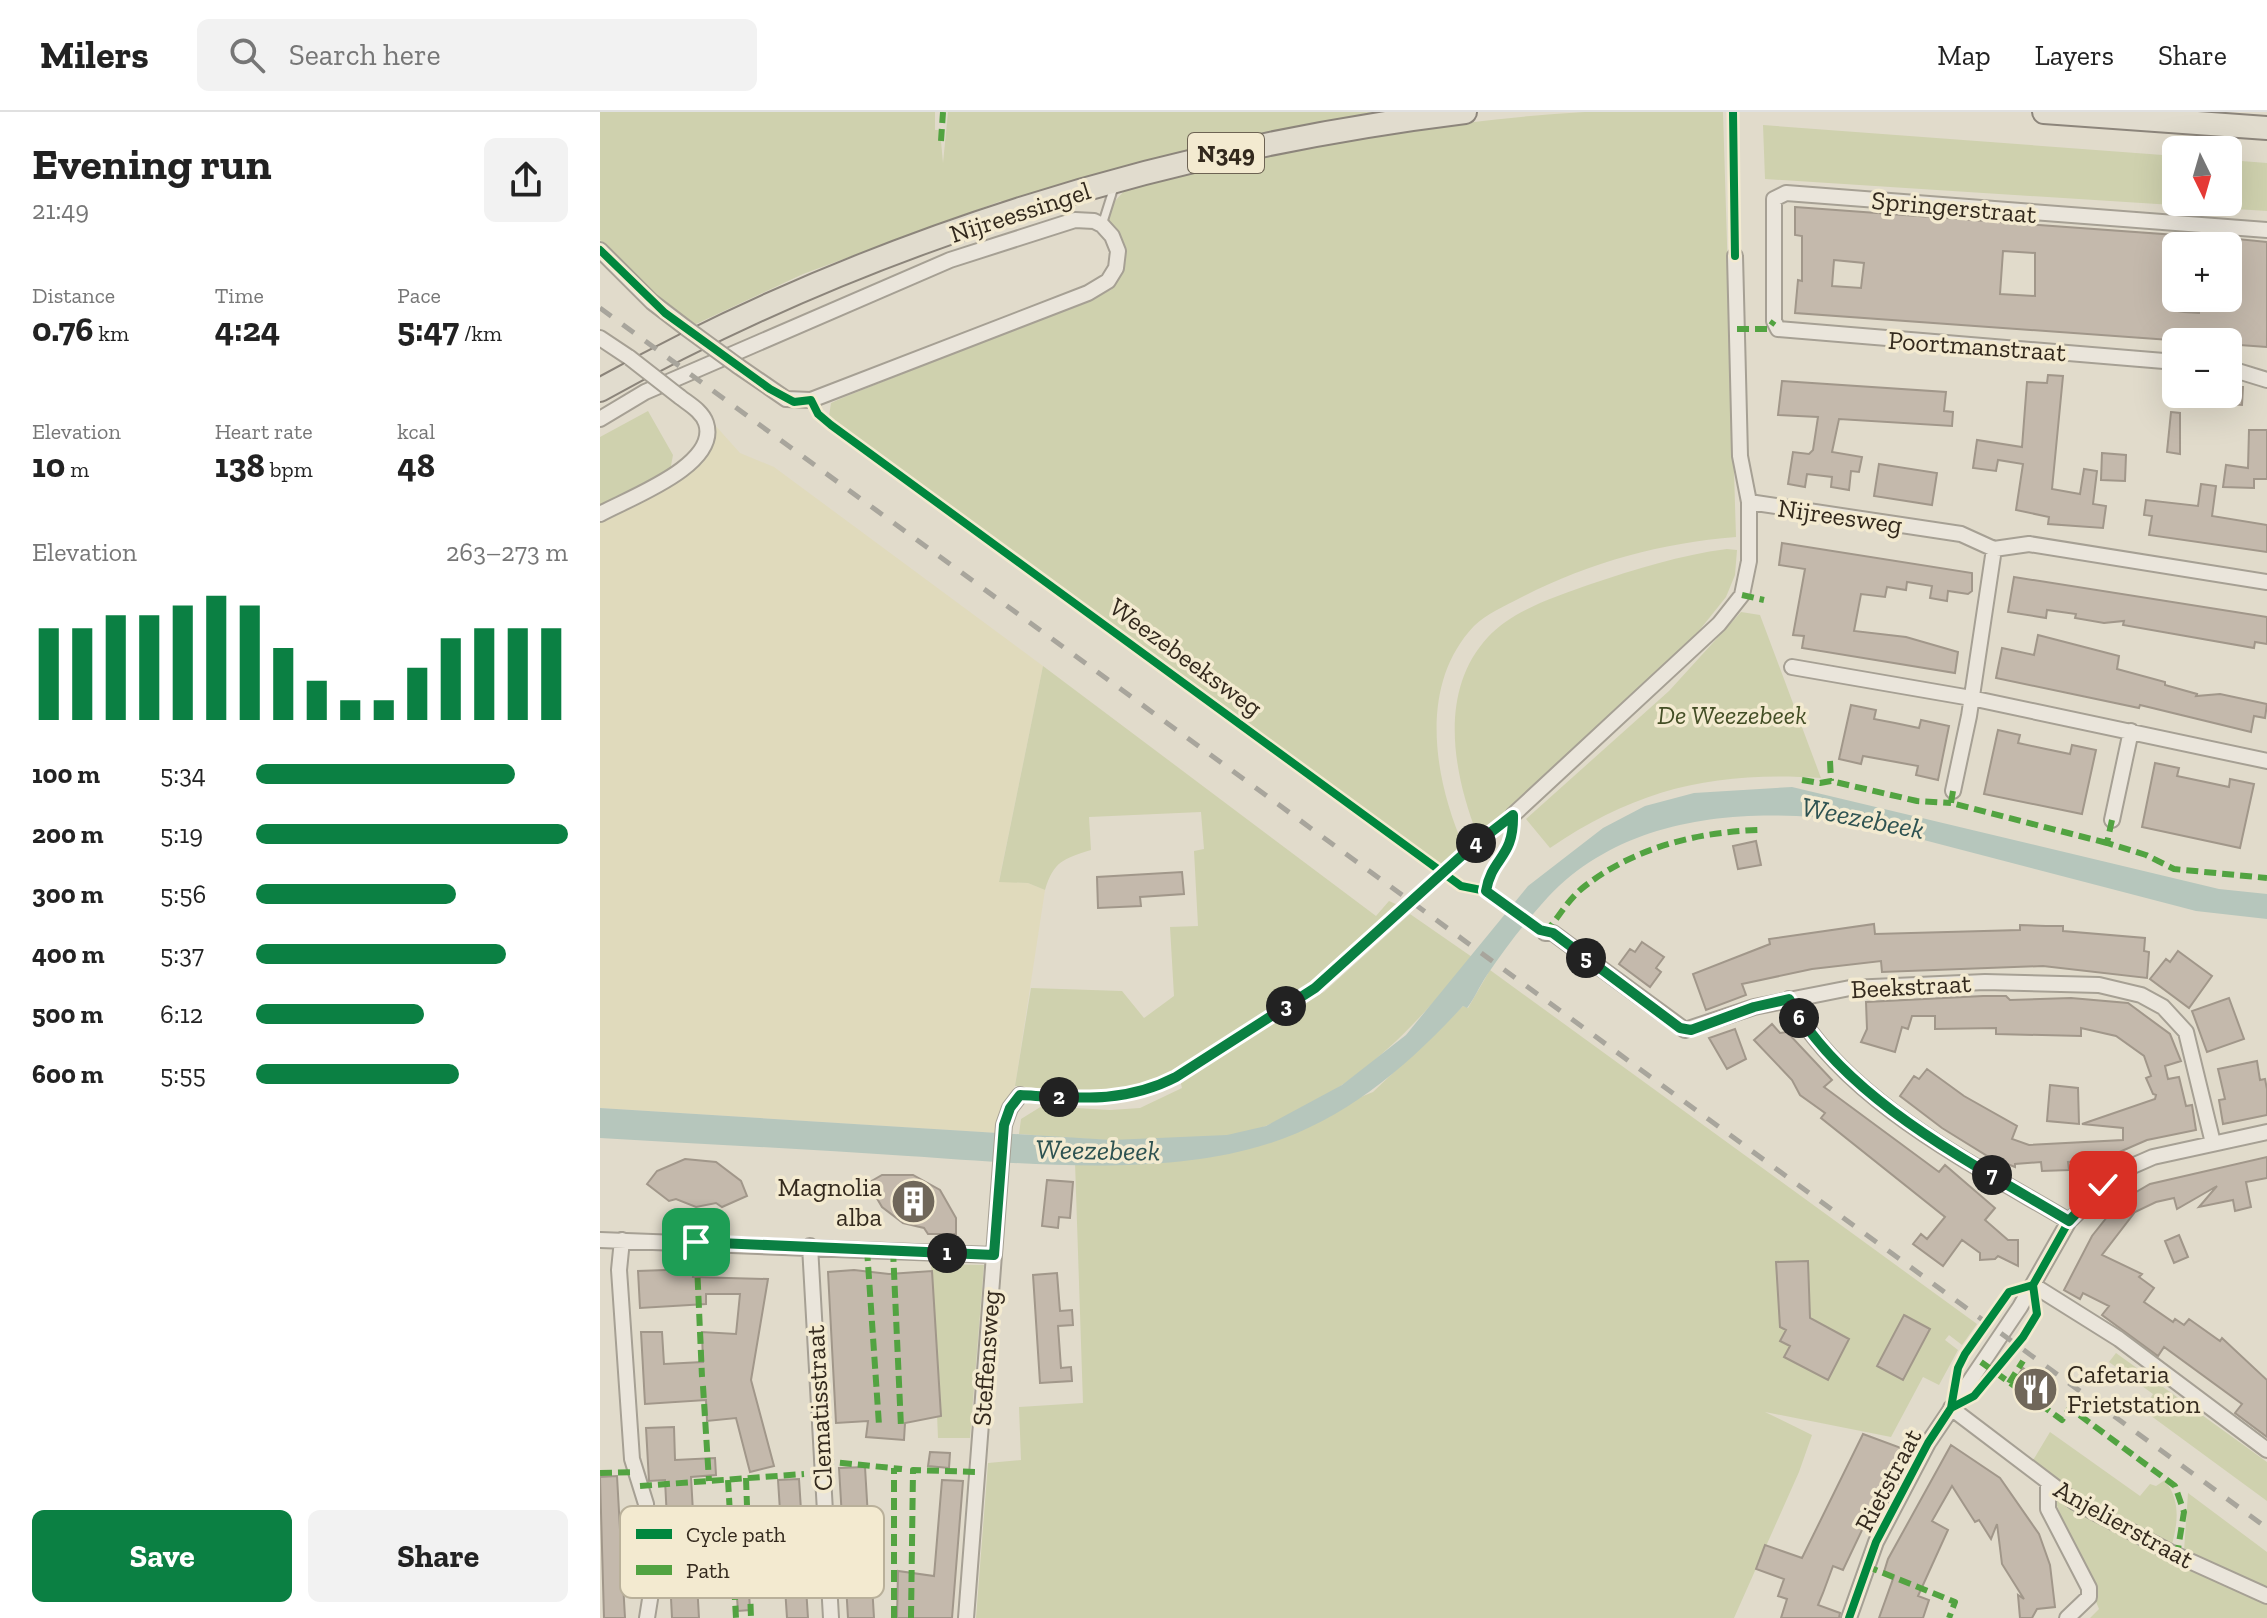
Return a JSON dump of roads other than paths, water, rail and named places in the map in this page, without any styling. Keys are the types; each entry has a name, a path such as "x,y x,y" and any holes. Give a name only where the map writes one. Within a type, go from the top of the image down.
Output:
{"main road":[{"name":"Nijreessingel","path":"600,390 723,326 847,272 991,219 1115,181 1309,136 1465,112"},
{"path":"2044,112 2267,128"}],"street":[{"name":"Springerstraat","path":"1778,329 1774,321 1772,210 1774,199 1786,193 2267,230"},
{"path":"600,250 652,302 686,328 738,366 786,399 811,400 1088,293 1108,281 1116,268 1118,251 1112,236 1102,225 1094,221 1075,220 950,260 645,392 600,419"},
{"name":"Nijreesweg","path":"1735,256 1740,456 1749,502 1961,534 1994,549 2029,544 2267,582"},
{"name":"Poortmanstraat","path":"1778,329 1787,333 2162,361"},
{"path":"600,338 698,411 706,423 706,440 699,458 600,514"},
{"path":"2242,372 2267,380"},
{"path":"1513,815 1730,610 1742,595 1749,561 1749,502"},
{"path":"1953,791 1994,549"},
{"path":"1792,667 1971,698 2267,761"},
{"path":"2112,820 2131,731"},
{"name":"Beekstraat","path":"1545,933 1553,933 1685,1030 1789,999 1859,987 1985,982 2099,985 2141,995 2163,1007 2186,1032 2213,1143"},
{"path":"1789,999 1799,1019 1842,1069 1952,1152 2069,1221"},
{"name":"Steffensweg","path":"966,1618 1004,1125 1010,1108 1020,1095"},
{"name":"Rietstraat","path":"1849,1618 1876,1542 1928,1443 2033,1285 2069,1221 2121,1171 2153,1157 2267,1132"},
{"path":"600,1240 994,1255"},
{"path":"622,1240 619,1270 632,1459 646,1506"},
{"name":"Clematisstraat","path":"810,1246 825,1506"},
{"path":"2033,1285 2119,1339 2267,1450"},
{"name":"Anjelierstraat","path":"1951,1408 2075,1502 2172,1553 2267,1596"},
{"path":"2048,1483 2048,1509 2089,1588 2089,1597 2067,1618"},
{"path":"647,1618 650,1598"},
{"name":"Clematisstraat","path":"830,1598 831,1618"}],"lane":[{"path":"1102,225 1115,181"}],"water":[{"name":"Weezebeek","path":"1792,787 2219,889 2267,894 2267,919 2196,911 1851,821 1770,815 1729,817 1650,833 1613,849 1579,870 1548,897 1524,925 1467,1008 1463,1006 1395,1072 1344,1109 1317,1124 1257,1147 1174,1162 1084,1165 600,1138 600,1108 1112,1140 1227,1135 1266,1126 1342,1085 1406,1035 1528,886 1603,828 1645,806 1694,793"}],"railway":[{"path":"600,308 2267,1528"}],"place":[{"name":"Magnolia alba","path":"913,1202"},
{"name":"Cafetaria Frietstation","path":"2036,1389"}],"park label":[{"name":"De Weezebeek","path":"1732,715"}]}
